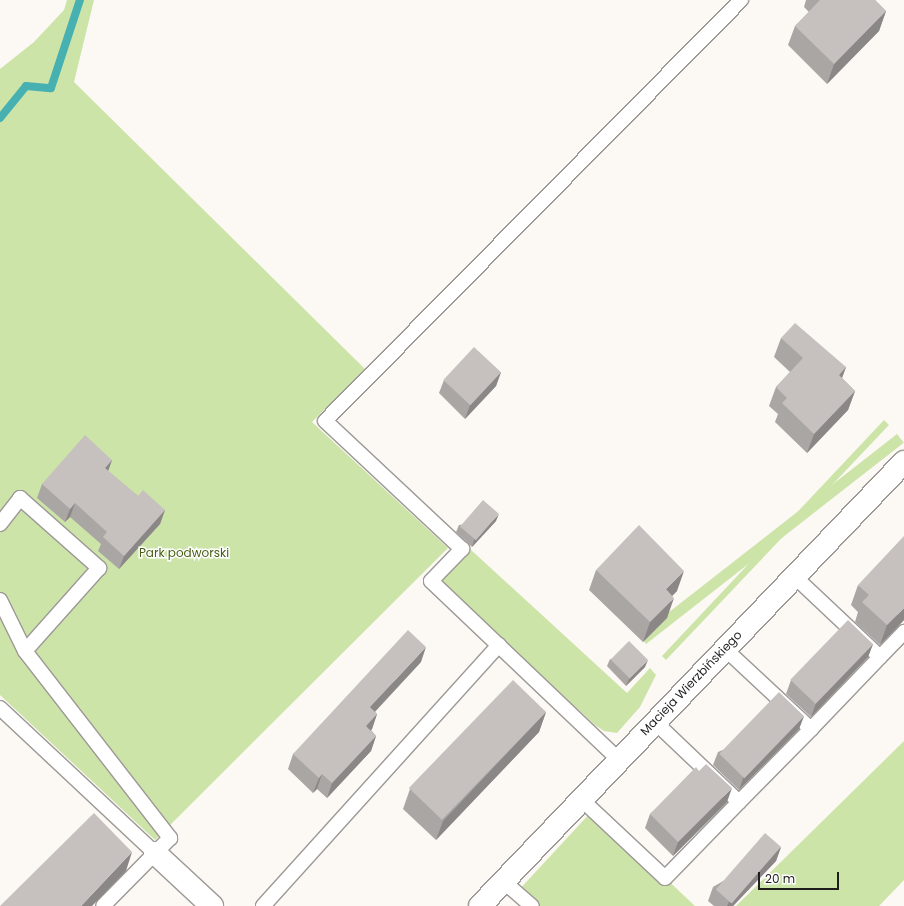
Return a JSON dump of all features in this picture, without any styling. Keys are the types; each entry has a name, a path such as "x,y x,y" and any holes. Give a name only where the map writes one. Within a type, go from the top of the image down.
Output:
{"street":[{"name":"Macieja Wierzbińskiego","path":"480,906 654,721 904,462"},
{"path":"155,853 212,906"}],"lane":[{"path":"618,759 431,581 462,549 325,421 741,0"},
{"path":"0,524 20,498 99,568 25,651"},
{"path":"794,576 880,657"},
{"path":"0,600 25,651 170,838 103,906"},
{"path":"581,799 665,878 811,730 904,632"},
{"path":"263,906 499,645"},
{"path":"724,648 811,730"},
{"path":"0,708 155,853"},
{"path":"654,721 739,802"},
{"path":"503,881 532,906"}],"green space":[{"name":"Park podworski","path":"67,0 94,0 74,82 365,369 312,422 448,548 155,840 0,695 0,69 34,42 64,10"},
{"path":"884,420 889,425 666,660 662,656"},
{"path":"897,434 904,443 646,644 639,635"},
{"path":"470,549 627,693 650,668 656,675 640,707 617,733 604,731 595,725 440,582"},
{"path":"904,741 904,880 879,906 736,906"},
{"path":"593,810 695,906 532,906 517,892"}],"building":[{"path":"820,0 875,0 886,11 834,64 795,26"},
{"path":"795,323 846,367 839,375 855,391 814,434 782,403 787,398 776,387 803,358 781,338"},
{"path":"474,347 501,372 470,405 443,380"},
{"path":"85,435 112,460 105,468 138,496 143,490 165,510 124,556 103,537 107,532 75,503 70,509 42,484"},
{"path":"483,500 499,514 476,540 460,526"},
{"path":"639,525 684,571 666,589 674,598 650,622 596,570"},
{"path":"904,536 904,608 887,625 862,602 869,595 858,585"},
{"path":"848,620 873,644 816,704 790,680"},
{"path":"408,630 426,647 370,707 377,714 366,726 376,736 332,783 322,774 319,778 293,754"},
{"path":"629,641 648,660 630,678 611,659"},
{"path":"513,680 546,712 442,820 409,788"},
{"path":"779,692 804,716 744,778 719,754"},
{"path":"706,764 732,788 678,842 650,814 696,767 699,771"},
{"path":"94,813 132,852 81,906 0,906"},
{"path":"765,833 781,847 732,903 716,890"}],"waterway":[{"path":"0,118 26,86 51,88 80,0"}]}
